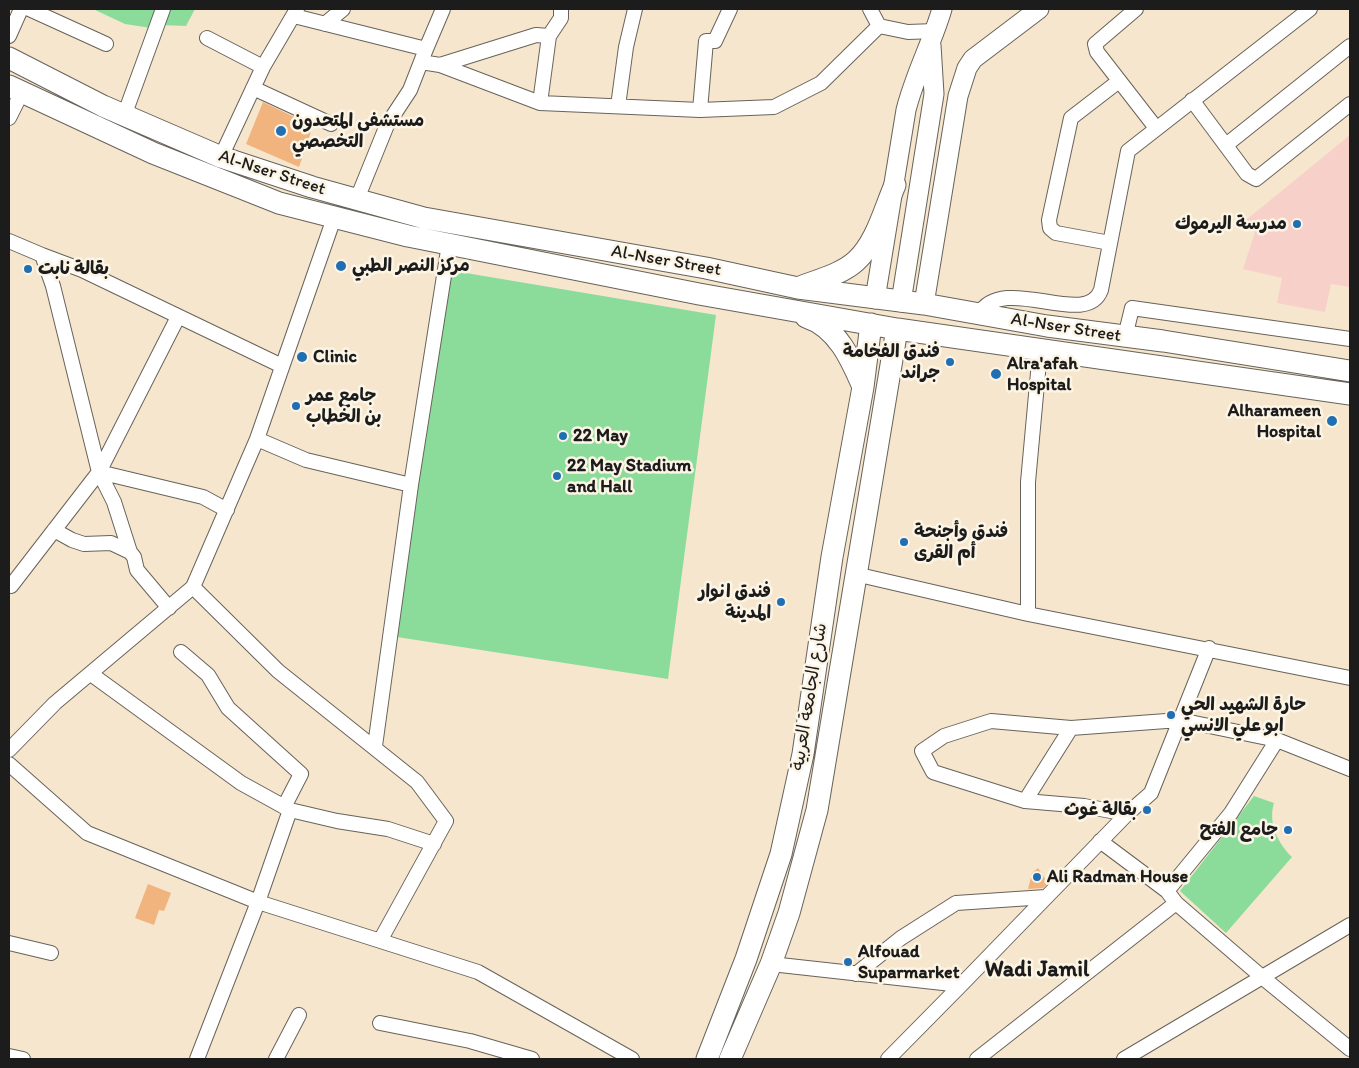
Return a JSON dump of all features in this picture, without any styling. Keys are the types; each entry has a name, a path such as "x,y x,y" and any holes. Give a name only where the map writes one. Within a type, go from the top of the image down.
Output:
{"main road":[{"name":"Al-Nser Street","path":"9,58 124,116 221,157 424,218 691,266 798,288 924,304 1350,371"},
{"name":"Al-Nser Street","path":"15,89 153,153 279,203 334,218 449,244 720,298 906,331 1350,394"},
{"path":"798,288 839,272 856,262 869,245 895,186"},
{"path":"686,291 695,279 691,266"},
{"path":"720,298 717,281 723,272"},
{"path":"786,310 814,319 833,335 844,347 863,387"},
{"name":"شارع الجامعة العربية","path":"707,1059 746,960 781,854 803,754 832,557 863,387 871,324"},
{"name":"شارع الجامعة العربية","path":"730,1059 771,964 802,869 817,810 886,392 905,346 906,331"},
{"path":"1123,361 1128,348 1125,337"},
{"path":"1161,367 1151,358 1154,345 1163,341"}],"street":[{"path":"9,36 21,9"},
{"path":"29,9 106,44"},
{"path":"124,116 163,9"},
{"path":"325,24 343,9"},
{"path":"357,199 387,126 410,90 443,9"},
{"path":"540,103 549,36 561,18 561,9"},
{"path":"618,106 626,47 635,9"},
{"path":"700,110 706,41 715,42 730,9"},
{"path":"870,9 879,26"},
{"path":"875,299 910,95 918,70 933,38 942,9"},
{"path":"924,304 958,96 967,68 972,59 1039,9"},
{"path":"1136,9 1095,44 1097,52 1156,128"},
{"path":"979,314 990,302 1002,298 1076,305 1093,301 1101,290 1128,151 1310,9"},
{"path":"221,157 263,67 295,12 325,24 423,55 440,65 540,103 700,110 774,107 821,83 879,26"},
{"path":"879,26 933,38"},
{"path":"440,65 536,35 549,36"},
{"path":"207,38 263,67"},
{"path":"901,302 934,94 933,38"},
{"path":"1226,145 1350,46"},
{"path":"1110,243 1056,233 1050,228 1050,220 1071,118 1119,81"},
{"path":"253,88 332,124"},
{"path":"9,118 15,89"},
{"path":"1192,100 1247,174 1256,179 1350,104"},
{"path":"9,750 55,703 193,587 258,439 334,218"},
{"path":"9,241 82,270 282,366"},
{"path":"375,746 411,485 449,244"},
{"path":"42,255 53,286 99,472 114,502 137,570 169,608"},
{"path":"1125,337 1132,308 1350,339"},
{"path":"9,583 11,586 99,472 178,317"},
{"path":"1028,614 1028,482 1040,351"},
{"path":"258,439 306,460 411,485"},
{"path":"99,472 203,497 227,510"},
{"path":"54,530 84,544 111,543 130,552"},
{"path":"855,574 1028,614 1209,648 1350,678"},
{"path":"193,587 278,671 375,746 417,782 446,821 381,939"},
{"path":"888,1059 1100,841 1151,793 1209,648"},
{"path":"181,652 208,675 228,708 301,774 287,808 258,902 197,1059"},
{"path":"91,674 241,783 287,808 388,829 434,844"},
{"path":"1127,814 1084,806 1025,801 933,772 922,751 944,736 991,721 1071,728 1180,720 1277,740 1350,769"},
{"path":"1025,801 1071,728"},
{"path":"1167,891 1232,813 1277,740"},
{"path":"9,764 87,833 258,902 381,939 478,972 632,1059"},
{"path":"1100,841 1167,891 1176,903 1350,1049"},
{"path":"856,974 900,938 956,903 1046,897"},
{"path":"977,1059 1176,903"},
{"path":"1124,1059 1350,925"},
{"path":"9,943 51,953"},
{"path":"771,964 961,985"},
{"path":"276,1059 299,1015"},
{"path":"380,1023 470,1041 532,1059"},
{"path":"9,1056 23,1059"}],"shaded area":[{"name":"مدرسة اليرموك","path":"1350,135 1350,287 1331,284 1325,312 1277,303 1282,278 1243,269 1255,232 1243,229 1246,220"}],"green space":[{"path":"93,9 195,9 186,26 161,25 151,28 125,24"},
{"name":"22 May Stadium and Hall","path":"448,270 716,315 668,679 397,637"},
{"path":"1254,796 1274,803 1272,818 1275,832 1282,845 1292,857 1226,933 1180,891"}],"building":[{"name":"مستشفى المتحدون التخصصي","path":"263,102 313,126 299,167 246,144"},
{"name":"Ali Radman House","path":"1038,868 1048,883 1043,888 1028,889 1032,873"},
{"path":"148,884 171,893 164,911 159,910 154,925 135,918"}],"place":[{"name":"مستشفى المتحدون التخصصي","path":"281,131"},
{"name":"مدرسة اليرموك","path":"1297,224"},
{"name":"مركز النصر الطبي","path":"341,266"},
{"name":"بقالة نابت","path":"28,269"},
{"name":"Clinic","path":"302,357"},
{"name":"فندق الفخامة جراند","path":"950,362"},
{"name":"Alra'afah Hospital","path":"996,374"},
{"name":"جامع عمر بن الخطاب","path":"296,406"},
{"name":"Alharameen Hospital","path":"1332,421"},
{"name":"22 May","path":"563,436"},
{"name":"22 May Stadium and Hall","path":"557,476"},
{"name":"فندق وأجنحة أم القرى","path":"904,542"},
{"name":"فندق انوار المدينة","path":"781,602"},
{"name":"حارة الشهيد الحي ابو علي الانسي","path":"1171,715"},
{"name":"بقالة غوث","path":"1147,810"},
{"name":"جامع الفتح","path":"1288,830"},
{"name":"Ali Radman House","path":"1037,877"},
{"name":"Alfouad Suparmarket","path":"848,962"}],"district":[{"name":"Wadi Jamil","path":"1037,970"}]}
